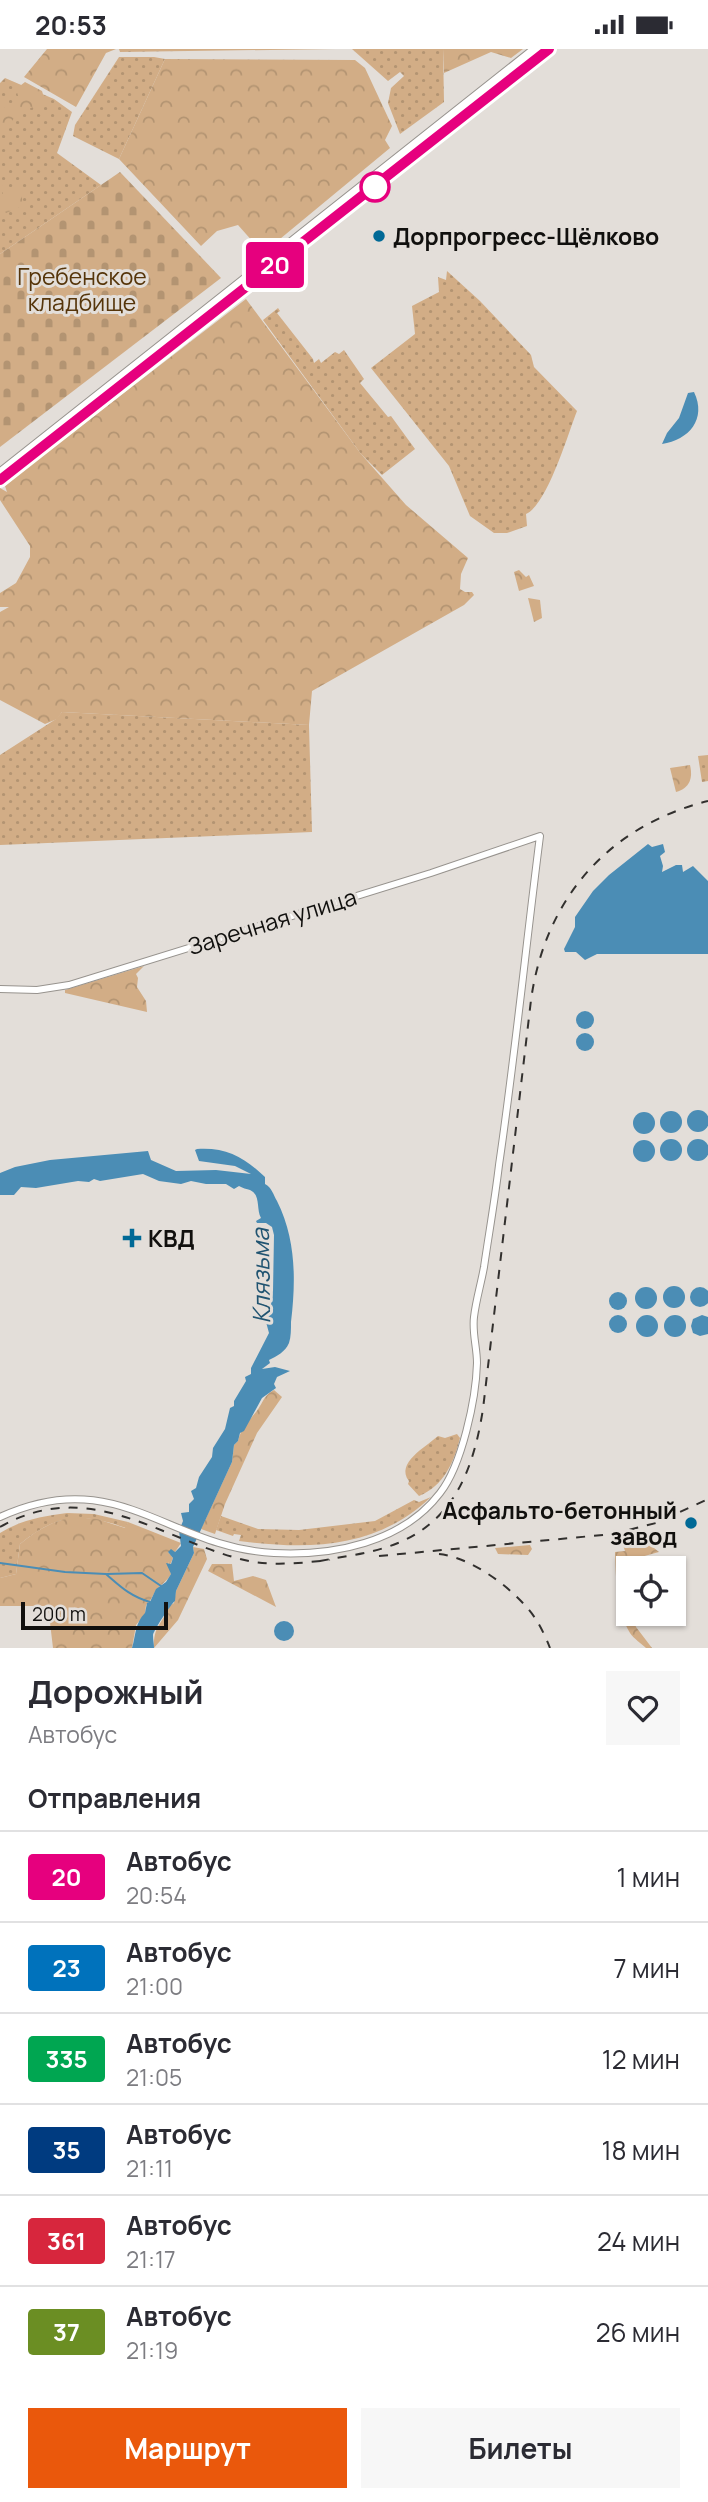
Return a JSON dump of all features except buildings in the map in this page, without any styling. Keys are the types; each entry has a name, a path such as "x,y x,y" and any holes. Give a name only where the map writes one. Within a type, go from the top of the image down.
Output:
{"main road":[{"path":"0,471 534,49"},
{"path":"0,480 549,49"}],"street":[{"name":"Заречная улица","path":"0,989 37,990 69,985 540,836 500,1164 474,1317 477,1368 463,1445 456,1466 439,1495 394,1532 371,1541 322,1552 285,1554 261,1553 213,1541 114,1503 79,1499 41,1502 0,1517"}],"green space":[{"path":"47,49 116,49 106,53 76,107 24,77"},
{"path":"119,49 336,49 120,52"},
{"path":"352,49 443,49 444,102 400,134 388,103 391,88 404,76 400,72 388,81"},
{"path":"443,49 523,49 511,58 491,52 444,73"},
{"path":"119,57 165,59 119,159 73,136 75,125"},
{"path":"165,59 355,60 365,68 392,126 385,140 390,148 263,253 238,225 217,231 201,246 119,159"},
{"path":"5,78 54,99 72,112 57,153 101,185 0,254 0,83"},
{"path":"25,82 42,91 45,101 15,116 9,127 0,134 0,108 2,106 9,109 20,102 16,89"},
{"name":"Гребенское кладбище","path":"120,172 221,278 0,447 0,254"},
{"path":"0,184 9,191 15,188 21,191 23,206 6,213 0,206 3,193"},
{"path":"447,271 480,301 531,355 534,367 577,411 549,484 534,508 526,514 527,526 507,533 494,533 470,516 449,466 371,368 415,334 412,306 439,292 438,277 446,280"},
{"path":"246,299 361,454 406,505 468,558 461,574 460,589 474,595 464,605 312,691 309,725 62,712 57,719 45,724 0,700 0,612 9,607 0,607 0,593 16,583 30,557 30,546 0,500 0,488 7,492 5,486 29,466"},
{"path":"278,308 280,311 277,313 314,363 319,359 321,363 335,352 339,354 344,350 364,379 360,383 388,417 391,416 415,449 382,475 361,454 263,320"},
{"path":"519,570 526,577 529,575 534,586 519,591 514,572"},
{"path":"528,598 540,600 542,618 534,622"},
{"path":"62,712 309,725 312,832 0,845 0,755 56,719"},
{"path":"708,755 708,781 702,782 698,756"},
{"path":"690,765 689,782 685,788 676,792 670,768"},
{"path":"144,966 136,974 137,987 146,1001 147,1012 65,993 65,990"},
{"path":"274,1390 282,1397 257,1433 225,1504 215,1534 201,1529 232,1462 234,1445 265,1397"},
{"path":"457,1434 460,1438 447,1472 428,1492 419,1496 408,1484 406,1468 409,1462 438,1436 445,1438"},
{"path":"431,1497 388,1527 341,1542 316,1545 265,1544 239,1541 241,1535 233,1536 216,1530 221,1516 258,1529 299,1530 375,1521 414,1500 419,1502"},
{"path":"67,1513 94,1514 128,1522 126,1528 82,1518 46,1527 20,1544 16,1574 0,1578 0,1533 32,1519"},
{"path":"74,1517 97,1519 125,1528 128,1522 181,1543 175,1552 168,1552 173,1558 170,1565 168,1562 171,1574 146,1605 145,1614 136,1625 132,1648 53,1648 48,1606 0,1606 0,1578 16,1574 20,1544 45,1527"},
{"path":"627,1541 649,1544 659,1552 645,1556 616,1556 616,1583 615,1552 625,1551 623,1545"},
{"path":"530,1545 532,1549 528,1555 498,1554 495,1548"},
{"path":"193,1547 204,1549 207,1559 178,1620 154,1648 157,1629 169,1606 174,1603 176,1591 194,1553"},
{"path":"212,1564 232,1564 234,1581 253,1576 266,1580 276,1607 208,1571"},
{"path":"626,1626 636,1626 652,1648 646,1648"}],"water":[{"path":"694,392 698,411 693,427 680,438 662,444 679,418 688,393"},
{"path":"648,844 652,847 663,844 665,852 660,856 662,872 676,865 682,865 683,872 693,866 708,881 708,954 597,954 585,960 576,952 565,952 575,927 575,917 593,891"},
{"path":"585,1011 591,1014 594,1020 591,1026 585,1029 579,1026 576,1020 579,1014"},
{"path":"585,1033 591,1036 594,1042 591,1048 585,1051 579,1048 576,1042 579,1036"},
{"path":"698,1110 706,1113 709,1121 706,1129 698,1132 690,1129 687,1121 690,1113"},
{"path":"671,1111 679,1114 682,1122 679,1130 671,1133 663,1130 660,1122 663,1114"},
{"path":"644,1112 652,1115 655,1123 652,1131 644,1134 636,1131 633,1123 636,1115"},
{"path":"671,1139 679,1142 682,1150 679,1158 671,1161 663,1158 660,1150 663,1142"},
{"path":"698,1139 706,1142 709,1150 706,1158 698,1161 690,1158 687,1150 690,1142"},
{"path":"644,1140 652,1143 655,1151 652,1159 644,1162 636,1159 633,1151 636,1143"},
{"path":"195,1150 226,1152 250,1164 265,1177 265,1184 272,1191 283,1215 293,1260 294,1291 290,1338 285,1349 269,1360 270,1363 262,1369 275,1367 290,1371 277,1377 274,1384 276,1388 262,1398 234,1445 232,1462 193,1547 194,1553 176,1591 175,1601 154,1632 154,1648 132,1648 147,1603 171,1574 166,1563 171,1564 173,1558 168,1552 171,1549 175,1552 181,1546 181,1513 189,1512 189,1504 194,1499 191,1491 196,1488 199,1477 212,1457 213,1448 225,1429 230,1408 234,1406 234,1401 246,1381 245,1377 251,1374 251,1368 269,1333 266,1322 273,1291 272,1227 266,1223 257,1223 261,1218 256,1195 239,1186 234,1189 226,1184 191,1181 181,1184 159,1181 143,1174 36,1188 21,1187 14,1195 0,1195 0,1173 50,1160 148,1151 151,1160 176,1171 216,1170 251,1174 235,1166 199,1161"},
{"path":"674,1286 682,1289 685,1297 682,1305 674,1308 666,1305 663,1297 666,1289"},
{"path":"646,1287 654,1290 657,1298 654,1306 646,1309 638,1306 635,1298 638,1290"},
{"path":"700,1287 707,1290 707,1304 700,1307 693,1304 690,1297 693,1290"},
{"path":"618,1292 624,1295 627,1301 624,1307 618,1310 612,1307 609,1301 612,1295"},
{"path":"618,1315 624,1318 627,1324 624,1330 618,1333 612,1330 609,1324 612,1318"},
{"path":"647,1315 655,1318 658,1326 655,1334 647,1337 639,1334 636,1326 639,1318"},
{"path":"675,1315 683,1318 686,1326 683,1334 675,1337 667,1334 664,1326 667,1318"},
{"path":"702,1315 708,1317 708,1334 700,1336 693,1333 691,1326 693,1319"},
{"path":"284,1621 291,1624 294,1631 291,1638 284,1641 277,1638 274,1631 277,1624"}],"waterway":[{"path":"0,1563 65,1572 106,1574 131,1594 150,1602"},
{"path":"107,1574 142,1573 161,1586"}],"railway":[{"path":"320,1561 379,1549 418,1533 448,1505 459,1488 474,1451 483,1409 531,1000 550,930 567,899 587,872 612,848 640,828 672,813 708,801"},
{"path":"379,1556 613,1534 656,1523 708,1499"},
{"path":"0,1527 32,1513 63,1508 93,1509 122,1516 240,1559 285,1564 330,1560"},
{"path":"439,1554 479,1568 517,1597 535,1618 550,1648"}],"bus line":[{"name":"20","path":"0,480 549,49"}],"place":[{"name":"Дорпрогресс-Щёлково","path":"379,236"},
{"name":"КВД","path":"132,1238"},
{"name":"Асфальто-бетонный завод","path":"691,1523"}],"water label":[{"name":"Клязьма","path":"260,1276"}]}
